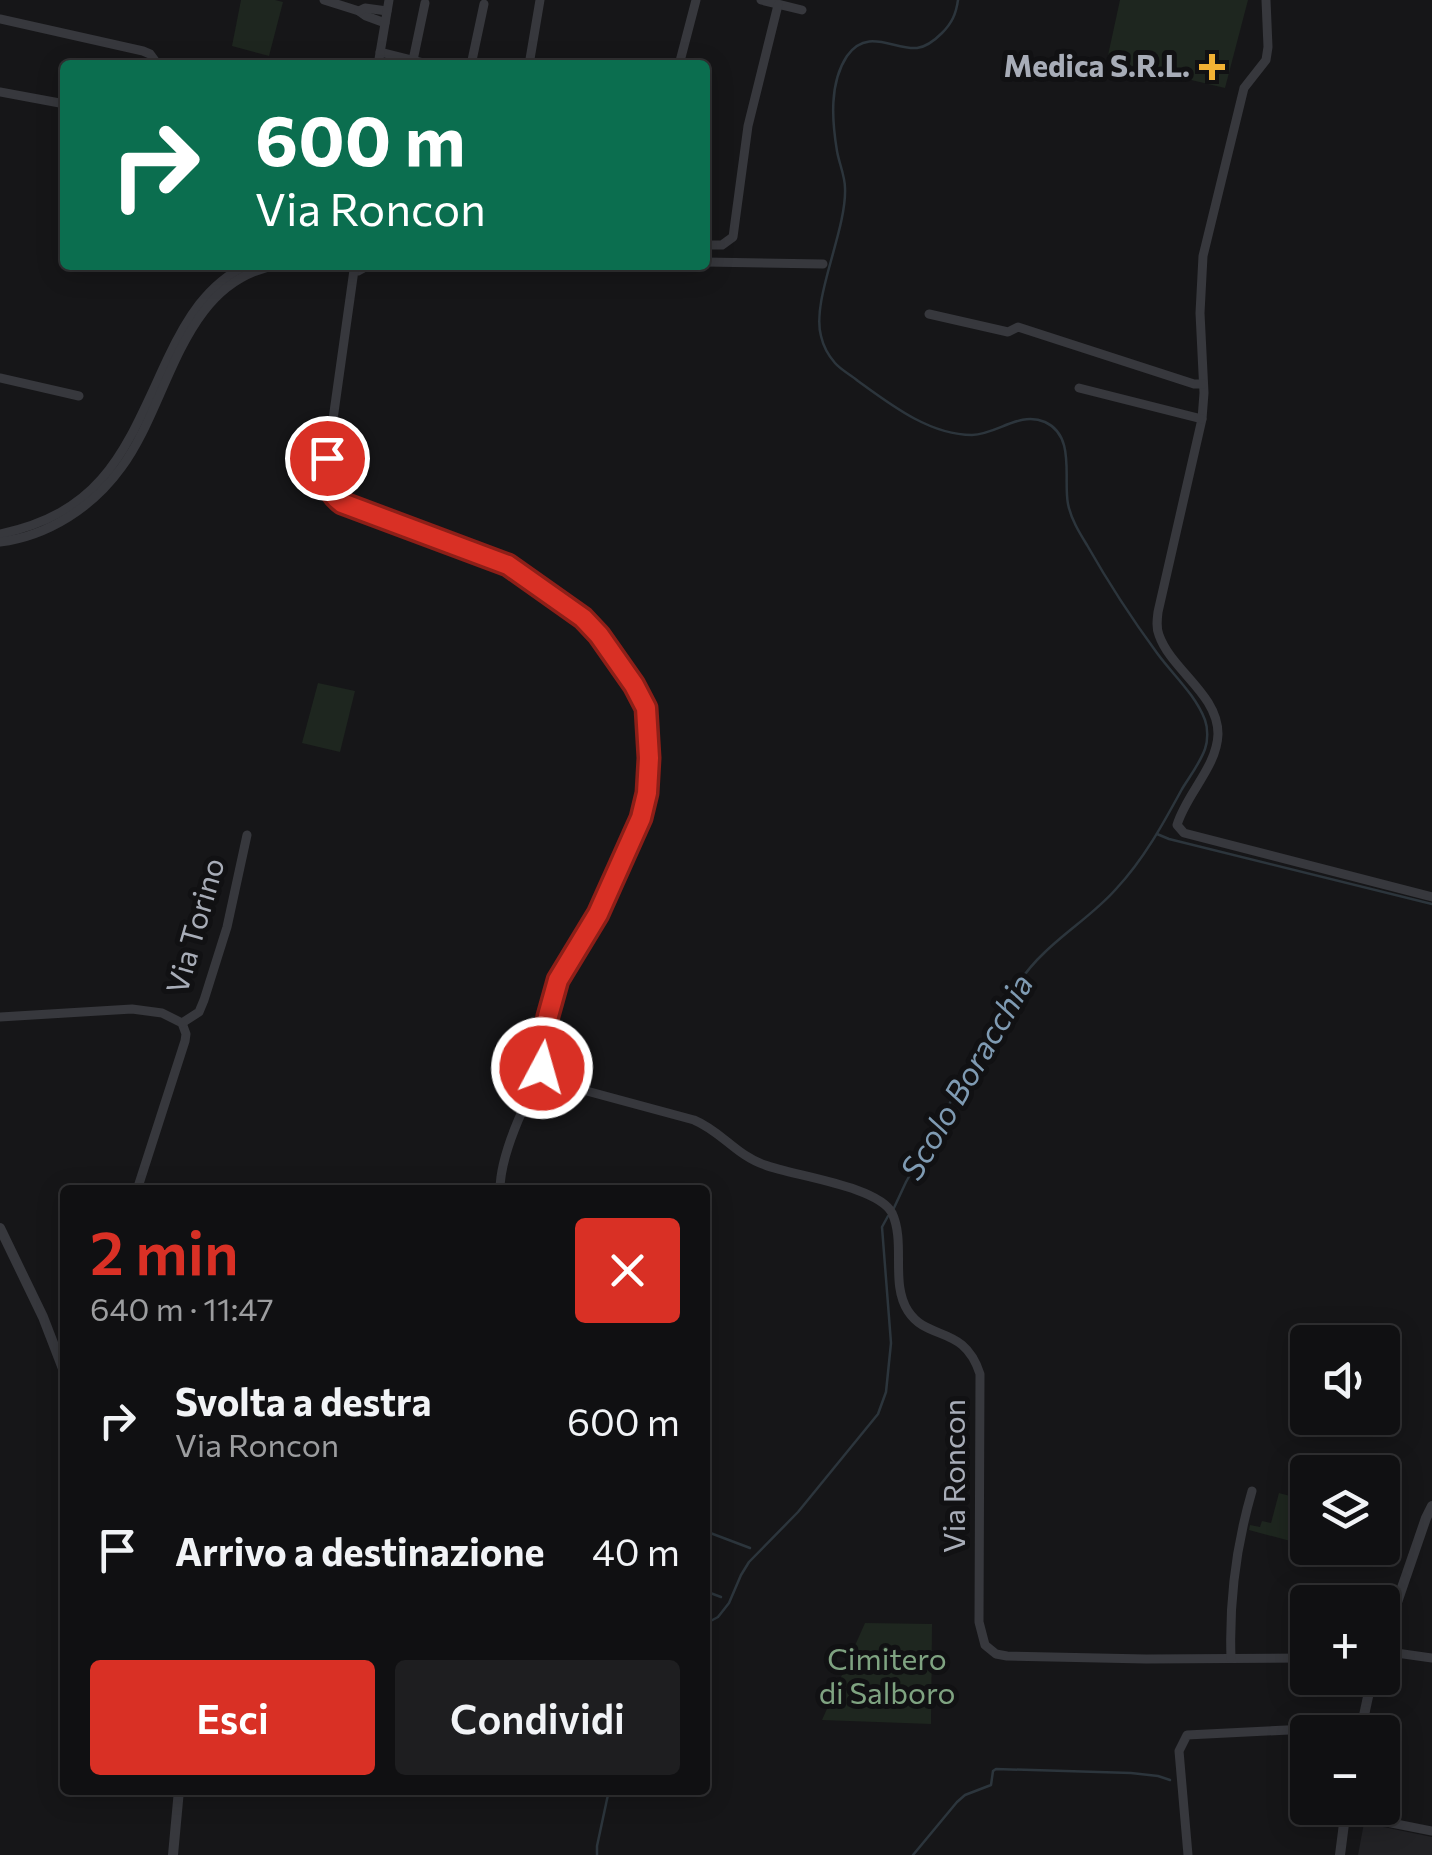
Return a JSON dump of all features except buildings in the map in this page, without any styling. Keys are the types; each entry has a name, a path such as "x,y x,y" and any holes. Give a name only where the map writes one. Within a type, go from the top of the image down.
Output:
{"street":[{"path":"324,0 385,23"},
{"path":"530,60 540,0"},
{"path":"680,60 696,0"},
{"path":"761,0 802,10"},
{"path":"1266,0 1266,60 1244,88 1203,256 1202,419 1158,612 1160,638 1208,703 1218,736 1176,825 1184,834 1432,897"},
{"path":"414,60 425,4"},
{"path":"471,60 484,4"},
{"path":"710,245 722,246 733,237 748,126 778,4"},
{"path":"359,10 388,6 379,60"},
{"path":"0,20 148,52 154,60"},
{"path":"380,52 404,60"},
{"path":"0,92 60,103"},
{"path":"710,262 823,264"},
{"path":"0,534 44,522 72,506 97,484 129,441 195,308 220,282 239,270"},
{"path":"0,542 46,530 76,513 103,490 136,445 202,313 234,281 257,270"},
{"path":"350,270 326,469 326,482 334,497 360,512 508,565 583,618 599,635 646,708 649,758 644,807 603,904 558,980 542,1043 540,1062 545,1074 535,1086 504,1160 501,1185"},
{"path":"929,314 1008,332 1018,327 1203,384"},
{"path":"0,378 79,396"},
{"path":"1079,388 1202,419"},
{"name":"Via Torino","path":"182,1023 198,1012 204,1000 228,927 247,835"},
{"name":"Via Torino","path":"0,1017 132,1009 162,1014 182,1023 185,1041 138,1185"},
{"name":"Via Roncon","path":"545,1074 557,1084 694,1120 764,1165 866,1193 884,1202 891,1213 901,1292 908,1312 921,1324 962,1343 980,1374 979,1622 985,1645 996,1654 1146,1660 1290,1658"},
{"path":"0,1228 60,1357"},
{"path":"1231,1658 1237,1550 1252,1491"},
{"path":"1400,1596 1432,1506"},
{"path":"1418,1542 1432,1544"},
{"path":"1400,1652 1432,1658"},
{"path":"1188,1855 1179,1752 1187,1735 1290,1729"},
{"path":"173,1855 178,1795"},
{"path":"1400,1823 1432,1830"},
{"path":"1340,1855 1344,1825"}],"shaded area":[{"path":"1364,1825 1432,1837 1432,1855 1358,1855"}],"green space":[{"path":"241,0 283,2 269,56 232,46"},
{"path":"1120,0 1248,0 1225,88 1107,60"},
{"path":"318,683 355,691 340,752 302,743"},
{"path":"1279,1493 1290,1496 1290,1541 1249,1530 1250,1525 1260,1527 1262,1521 1271,1523"},
{"name":"Cimitero di Salboro","path":"865,1623 932,1624 931,1724 822,1720"}],"waterway":[{"name":"Scolo Boracchia","path":"893,1210 1010,995 1038,959 1107,898 1135,866 1198,764 1207,738 1205,720 1196,702 1138,627 1071,515 1065,448 1055,429 1045,422 1026,419 982,434 941,430 897,409 843,370 823,343 821,304 844,205 845,183 833,115 841,67 855,47 863,43 908,48 927,45 948,26 958,0"},
{"path":"1157,834 1432,904"},
{"name":"Scolo Boracchia","path":"710,1621 729,1603 749,1562 798,1512 878,1414 886,1392 891,1343 882,1227 888,1216"},
{"path":"710,1533 750,1548"},
{"path":"710,1593 721,1597"},
{"path":"913,1855 957,1802 991,1785 996,1769 1131,1773 1170,1780"},
{"name":"Scolo Boracchia","path":"597,1855 608,1795"}],"place":[{"name":"Medica S.R.L.","path":"1212,67"}],"route":[{"path":"327,458 328,489 342,503 498,560 583,618 634,685 646,708 649,758 641,818 598,914 558,980 548,1016 542,1068"}]}
